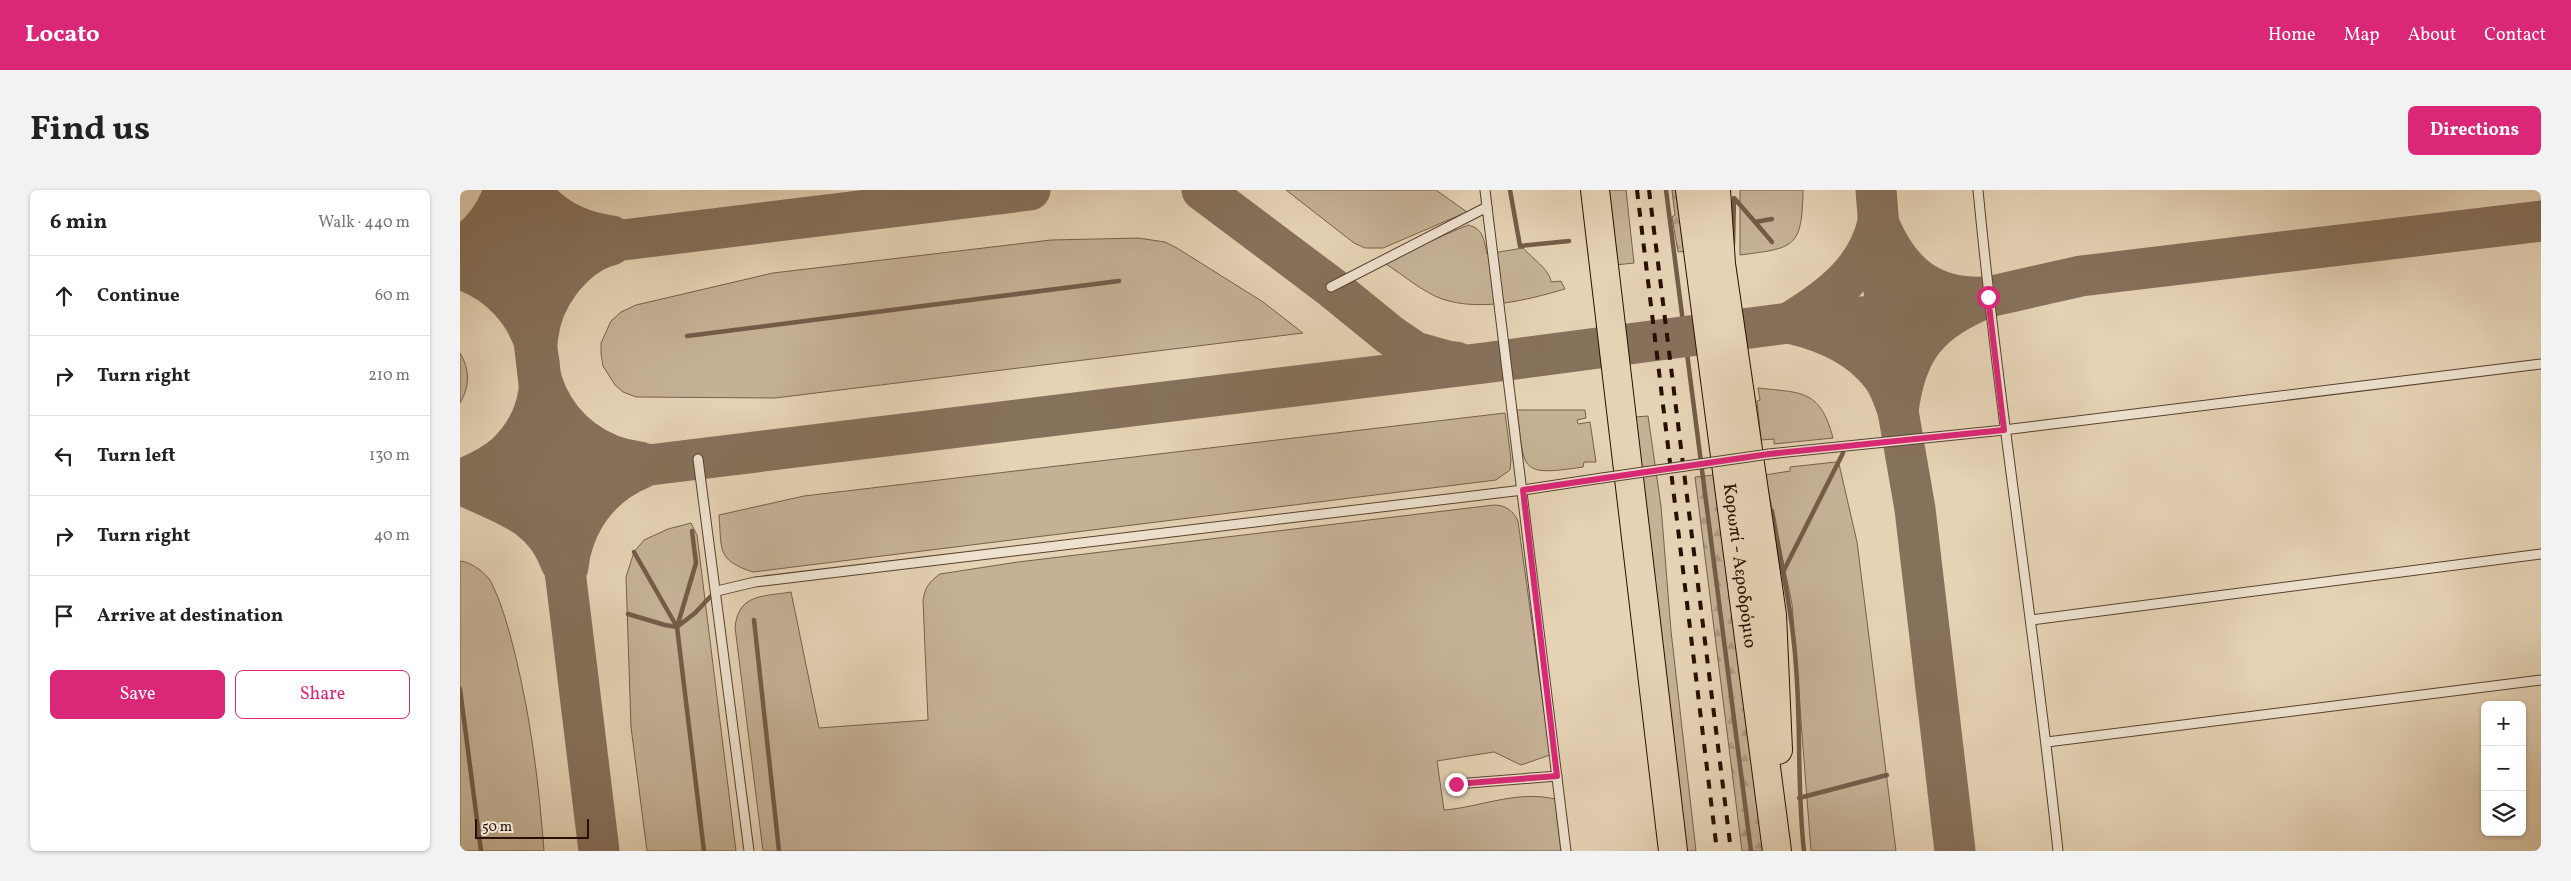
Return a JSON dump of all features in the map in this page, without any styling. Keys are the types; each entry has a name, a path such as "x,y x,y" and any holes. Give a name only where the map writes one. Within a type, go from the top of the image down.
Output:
{"highway":[{"path":"1594,190 1673,851"},
{"name":"Κορωπί - Αεροδρόμιο","path":"1690,190 1779,851"},
{"path":"1716,190 1722,264 1772,614 1778,714 1779,851"}],"lane":[{"path":"1485,190 1566,851"},
{"path":"1978,190 2004,430 2047,742 2058,851"},
{"path":"1331,287 1487,206"},
{"path":"717,591 765,581 1523,490 1769,454 2004,430 2541,364"},
{"path":"698,459 717,591 749,851"},
{"path":"2031,620 2541,554"},
{"path":"2047,742 2541,680"},
{"path":"1456,784 1557,776"}],"green space":[{"path":"1286,190 1436,190 1467,212 1383,248 1365,248 1354,243"},
{"path":"1604,190 1626,190 1634,263 1615,265"},
{"path":"1672,190 1681,190 1687,251 1678,252 1672,217 1675,215"},
{"path":"1740,190 1803,190 1800,224 1792,242 1784,247 1773,250 1740,255"},
{"path":"1468,225 1480,232 1484,239 1487,254 1523,248 1544,268 1551,282 1561,281 1565,289 1504,303 1457,303 1442,299 1428,292 1386,264 1386,260"},
{"path":"1138,238 1165,242 1177,248 1263,302 1303,333 775,398 636,397 623,392 615,385 603,366 601,343 611,321 621,312 636,305 773,273 1051,240"},
{"path":"460,353 466,366 468,378 466,390 460,403"},
{"path":"1758,388 1798,393 1815,402 1822,410 1828,422 1833,438 1774,444 1774,439 1761,440 1757,401 1760,400"},
{"path":"1517,410 1585,410 1586,418 1577,420 1578,424 1590,422 1596,462 1584,462 1583,467 1546,471 1535,469 1528,465 1521,446"},
{"path":"1505,413 1511,459 1510,470 1496,480 753,572 741,568 727,558 721,545 719,515 804,496"},
{"path":"1648,416 1661,506 1671,631 1696,851 1682,851 1635,417"},
{"path":"1836,462 1839,464 1857,542 1896,851 1811,851 1792,604 1765,475 1790,471 1790,467"},
{"path":"1714,475 1763,851 1742,851 1695,477"},
{"path":"1494,505 1509,509 1518,521 1550,755 1521,765 1494,752 1437,761 1444,810 1527,796 1555,799 1561,851 763,851 735,627 737,616 747,602 762,596 791,592 819,728 928,720 923,600 928,585 940,574 1018,562"},
{"path":"691,523 697,535 736,851 647,851 631,727 626,577 634,552 644,540 668,529"},
{"path":"460,561 473,565 491,582 508,626 521,678 530,727 540,802 544,851 460,851"}],"waterway":[{"path":"1510,190 1520,246 1569,241"},
{"path":"1666,190 1751,851"},
{"path":"1733,244 1734,198 1755,222"},
{"path":"1772,219 1755,222 1772,242"},
{"path":"687,336 1119,281"},
{"path":"1772,511 1783,572 1843,453"},
{"path":"692,531 696,563 677,627 695,613 710,597"},
{"path":"634,552 677,627"},
{"path":"1783,572 1795,655 1800,805 1804,851"},
{"path":"628,614 677,627 704,851"},
{"path":"754,620 779,851"},
{"path":"460,689 481,851"},
{"path":"1799,798 1887,775"}],"taxiway":[{"path":"460,247 475,236 487,223 493,215 504,190"},
{"path":"517,190 544,428 566,579 599,851"},
{"path":"530,190 538,200 566,222 588,231 612,236"},
{"path":"460,260 1030,190"},
{"path":"1202,190 1331,287 1390,335 1415,352 1456,362"},
{"path":"1876,190 1886,315 1898,411 1915,509 1955,851"},
{"path":"460,481 551,477 1484,363 1789,323 1886,315 1988,297 2081,276 2541,221"},
{"path":"1878,222 1896,256 1919,280 1949,294 1967,297 1988,297 1950,316 1924,339 1914,354 1907,370 1898,411 1885,380 1863,356 1828,335 1789,323 1818,304 1845,282 1866,255 1878,222"},
{"path":"611,245 596,250 582,259 560,282 544,310 537,339 539,368 547,395 562,419 583,440 609,454 640,462"},
{"path":"460,269 488,282 510,301 526,324 536,350 540,377 536,405 525,431 500,459 485,469 462,479"},
{"path":"568,567 576,535 591,507 613,484 642,468"},
{"path":"462,485 507,505 533,522 554,546 561,563"}],"railway":[{"path":"1637,190 1717,851"},
{"path":"1649,190 1731,851"}],"route":[{"path":"1456,784 1557,776 1523,490 1769,454 2004,430 1988,297"}]}
